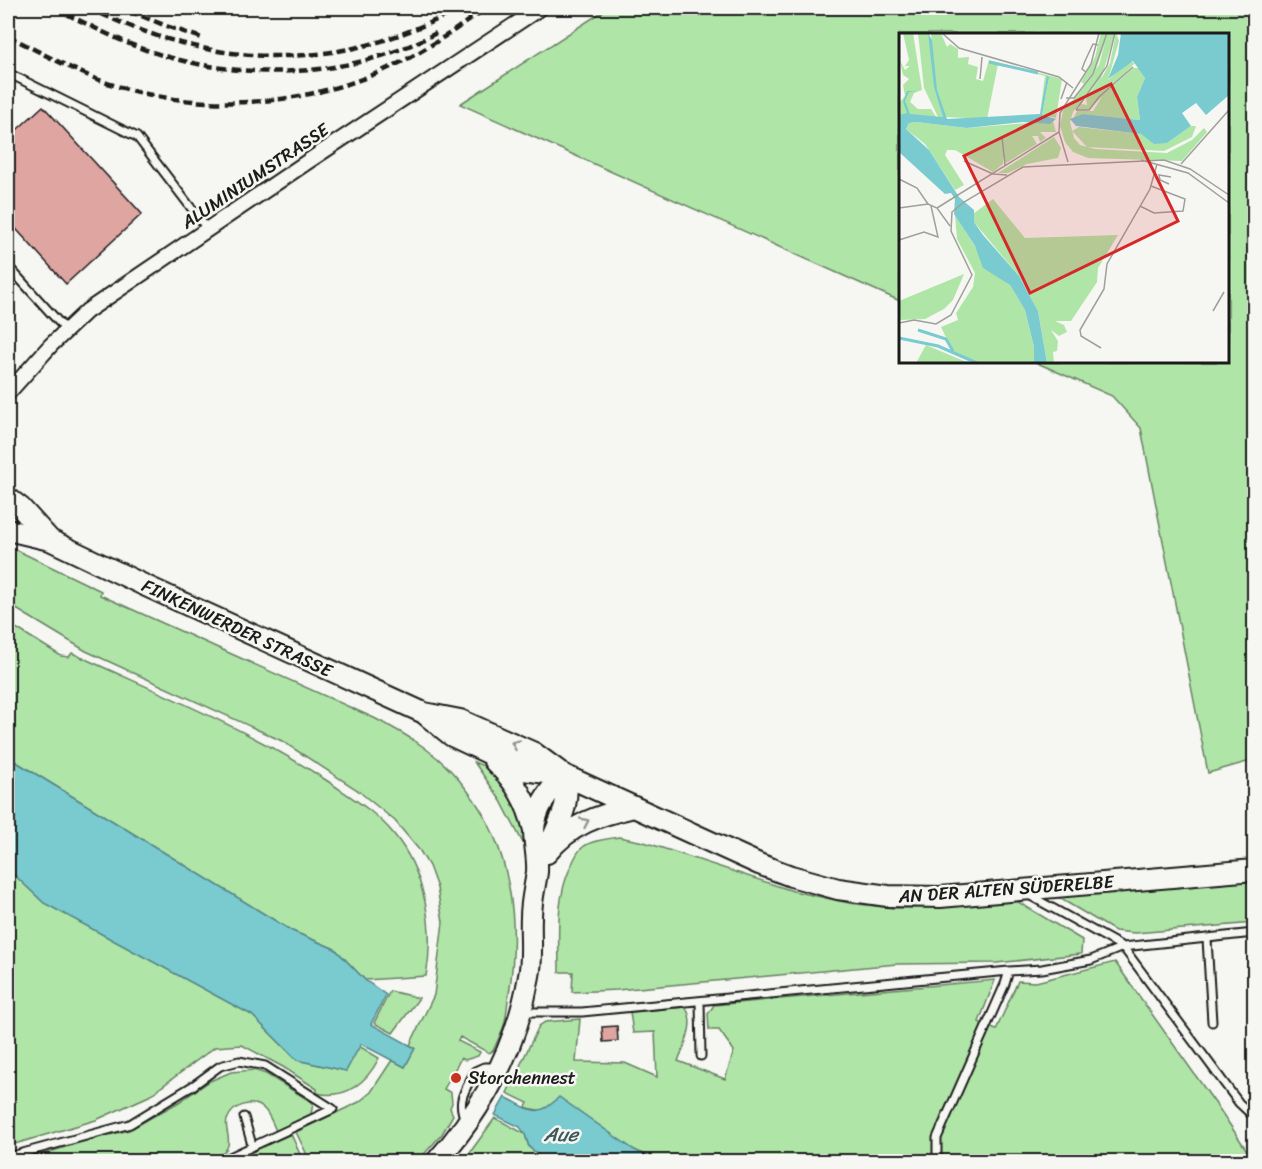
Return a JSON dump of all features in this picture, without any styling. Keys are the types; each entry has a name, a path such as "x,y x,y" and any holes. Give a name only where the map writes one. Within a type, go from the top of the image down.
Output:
{"main road":[{"name":"FINKENWERDER STRASSE","path":"8,498 21,508 50,540"},
{"name":"FINKENWERDER STRASSE","path":"8,530 50,540 424,713 460,720 534,753 564,776"},
{"name":"FINKENWERDER STRASSE","path":"424,713 452,736 487,754 524,770 564,776"},
{"path":"487,754 521,793 529,809 542,862"},
{"path":"534,830 545,798 564,776"},
{"path":"436,1161 468,1123 500,1067 520,1012 530,973 531,915 542,862 566,804 567,788 564,776"},
{"name":"AN DER ALTEN SÜDERELBE","path":"564,776 759,864 791,876 864,894 940,897 1254,870"},
{"path":"542,862 557,841 575,826 602,815 634,807"}],"street":[{"name":"ALUMINIUMSTRASSE","path":"8,393 66,330 87,311 316,155 540,8"}],"lane":[{"path":"8,73 137,137 208,230"},
{"path":"8,266 66,330"},
{"path":"1019,890 1123,947 1239,1103 1254,1117"},
{"path":"520,1012 582,1012 1042,969 1091,960 1123,947 1254,933"},
{"path":"1207,939 1212,1022"},
{"path":"937,1161 937,1138 1009,971"},
{"path":"700,1001 701,1056"},
{"path":"8,1157 130,1124 194,1085 220,1066 239,1061 265,1066 333,1108 219,1161"},
{"path":"244,1117 252,1145"}],"green space":[{"path":"608,8 1254,8 1254,760 1208,773 1141,428 1112,396 1037,363 1229,363 1229,33 899,33 899,301 460,104"},
{"path":"8,546 101,591 100,595 401,732 447,767 482,812 503,861 509,887 513,941 506,1017 493,1051 489,1053 460,1037 458,1041 480,1052 478,1056 465,1060 461,1058 444,1089 451,1093 450,1108 453,1115 442,1134 418,1161 310,1161 296,1132 359,1102 371,1092 392,1060 405,1067 415,1048 410,1045 434,995 443,922 437,888 429,866 420,851 395,821 356,789 282,741 86,651 8,604"},
{"path":"8,623 61,656 69,657 72,653 235,728 299,763 371,812 386,825 404,848 420,883 428,920 426,976 365,980 335,949 292,931 8,757"},
{"path":"474,762 493,771 507,787 523,825 523,843 501,801"},
{"path":"619,837 644,842 793,891 849,903 893,908 943,907 1015,900 1082,940 1081,954 996,963 897,964 617,990 572,992 573,972 559,972 559,918 562,892 576,856 583,847 595,841"},
{"path":"8,869 44,903 252,1015 297,1060 346,1071 359,1046 379,1058 368,1075 354,1087 337,1094 327,1094 317,1093 317,1089 283,1067 242,1045 215,1047 149,1096 96,1120 8,1146"},
{"path":"1254,881 1254,923 1135,933 1115,931 1056,896"},
{"path":"1115,962 1254,1161 656,1161 548,1108 537,1110 526,1107 528,1103 507,1093 539,1026 545,1022 580,1019 576,1062 625,1063 657,1077 655,1032 633,1033 630,1012 685,1007 690,1027 678,1061 725,1079 734,1051 719,1030 709,1030 708,1014 714,1005 995,980 979,1022 996,1030 1018,981 1036,982"},
{"path":"390,991 419,998 393,1033 374,1023"},
{"path":"254,1070 266,1074 310,1101 313,1104 311,1114 276,1131 265,1110 260,1106 249,1104 238,1107 227,1120 229,1141 227,1148 209,1161 22,1161 129,1130 179,1102 210,1081 231,1072"},
{"path":"495,1118 525,1134 529,1147 546,1161 463,1162"},
{"path":"291,1134 303,1161 228,1161"}],"water":[{"path":"8,757 292,931 335,949 365,980 386,995 371,1024 415,1048 405,1067 361,1044 346,1071 297,1060 252,1015 44,903 8,869"},
{"name":"Aue","path":"505,1097 527,1108 539,1110 559,1097 633,1149 656,1161 546,1161 529,1147 520,1127 495,1115"}],"building":[{"path":"43,106 142,214 66,284 8,220 8,138"},
{"path":"617,1026 618,1041 603,1042 602,1027"}],"railway":[{"path":"54,8 146,50 218,67 256,71 293,71 367,60 402,49 436,33"},
{"path":"89,8 157,36 191,46 262,56 297,56 334,52 371,44 407,32 464,8"},
{"path":"8,36 90,76 138,92 174,99 250,102 288,98 361,79 419,53 487,8"},
{"path":"129,11 205,39"}],"place":[{"name":"Storchennest","path":"456,1078"}]}
